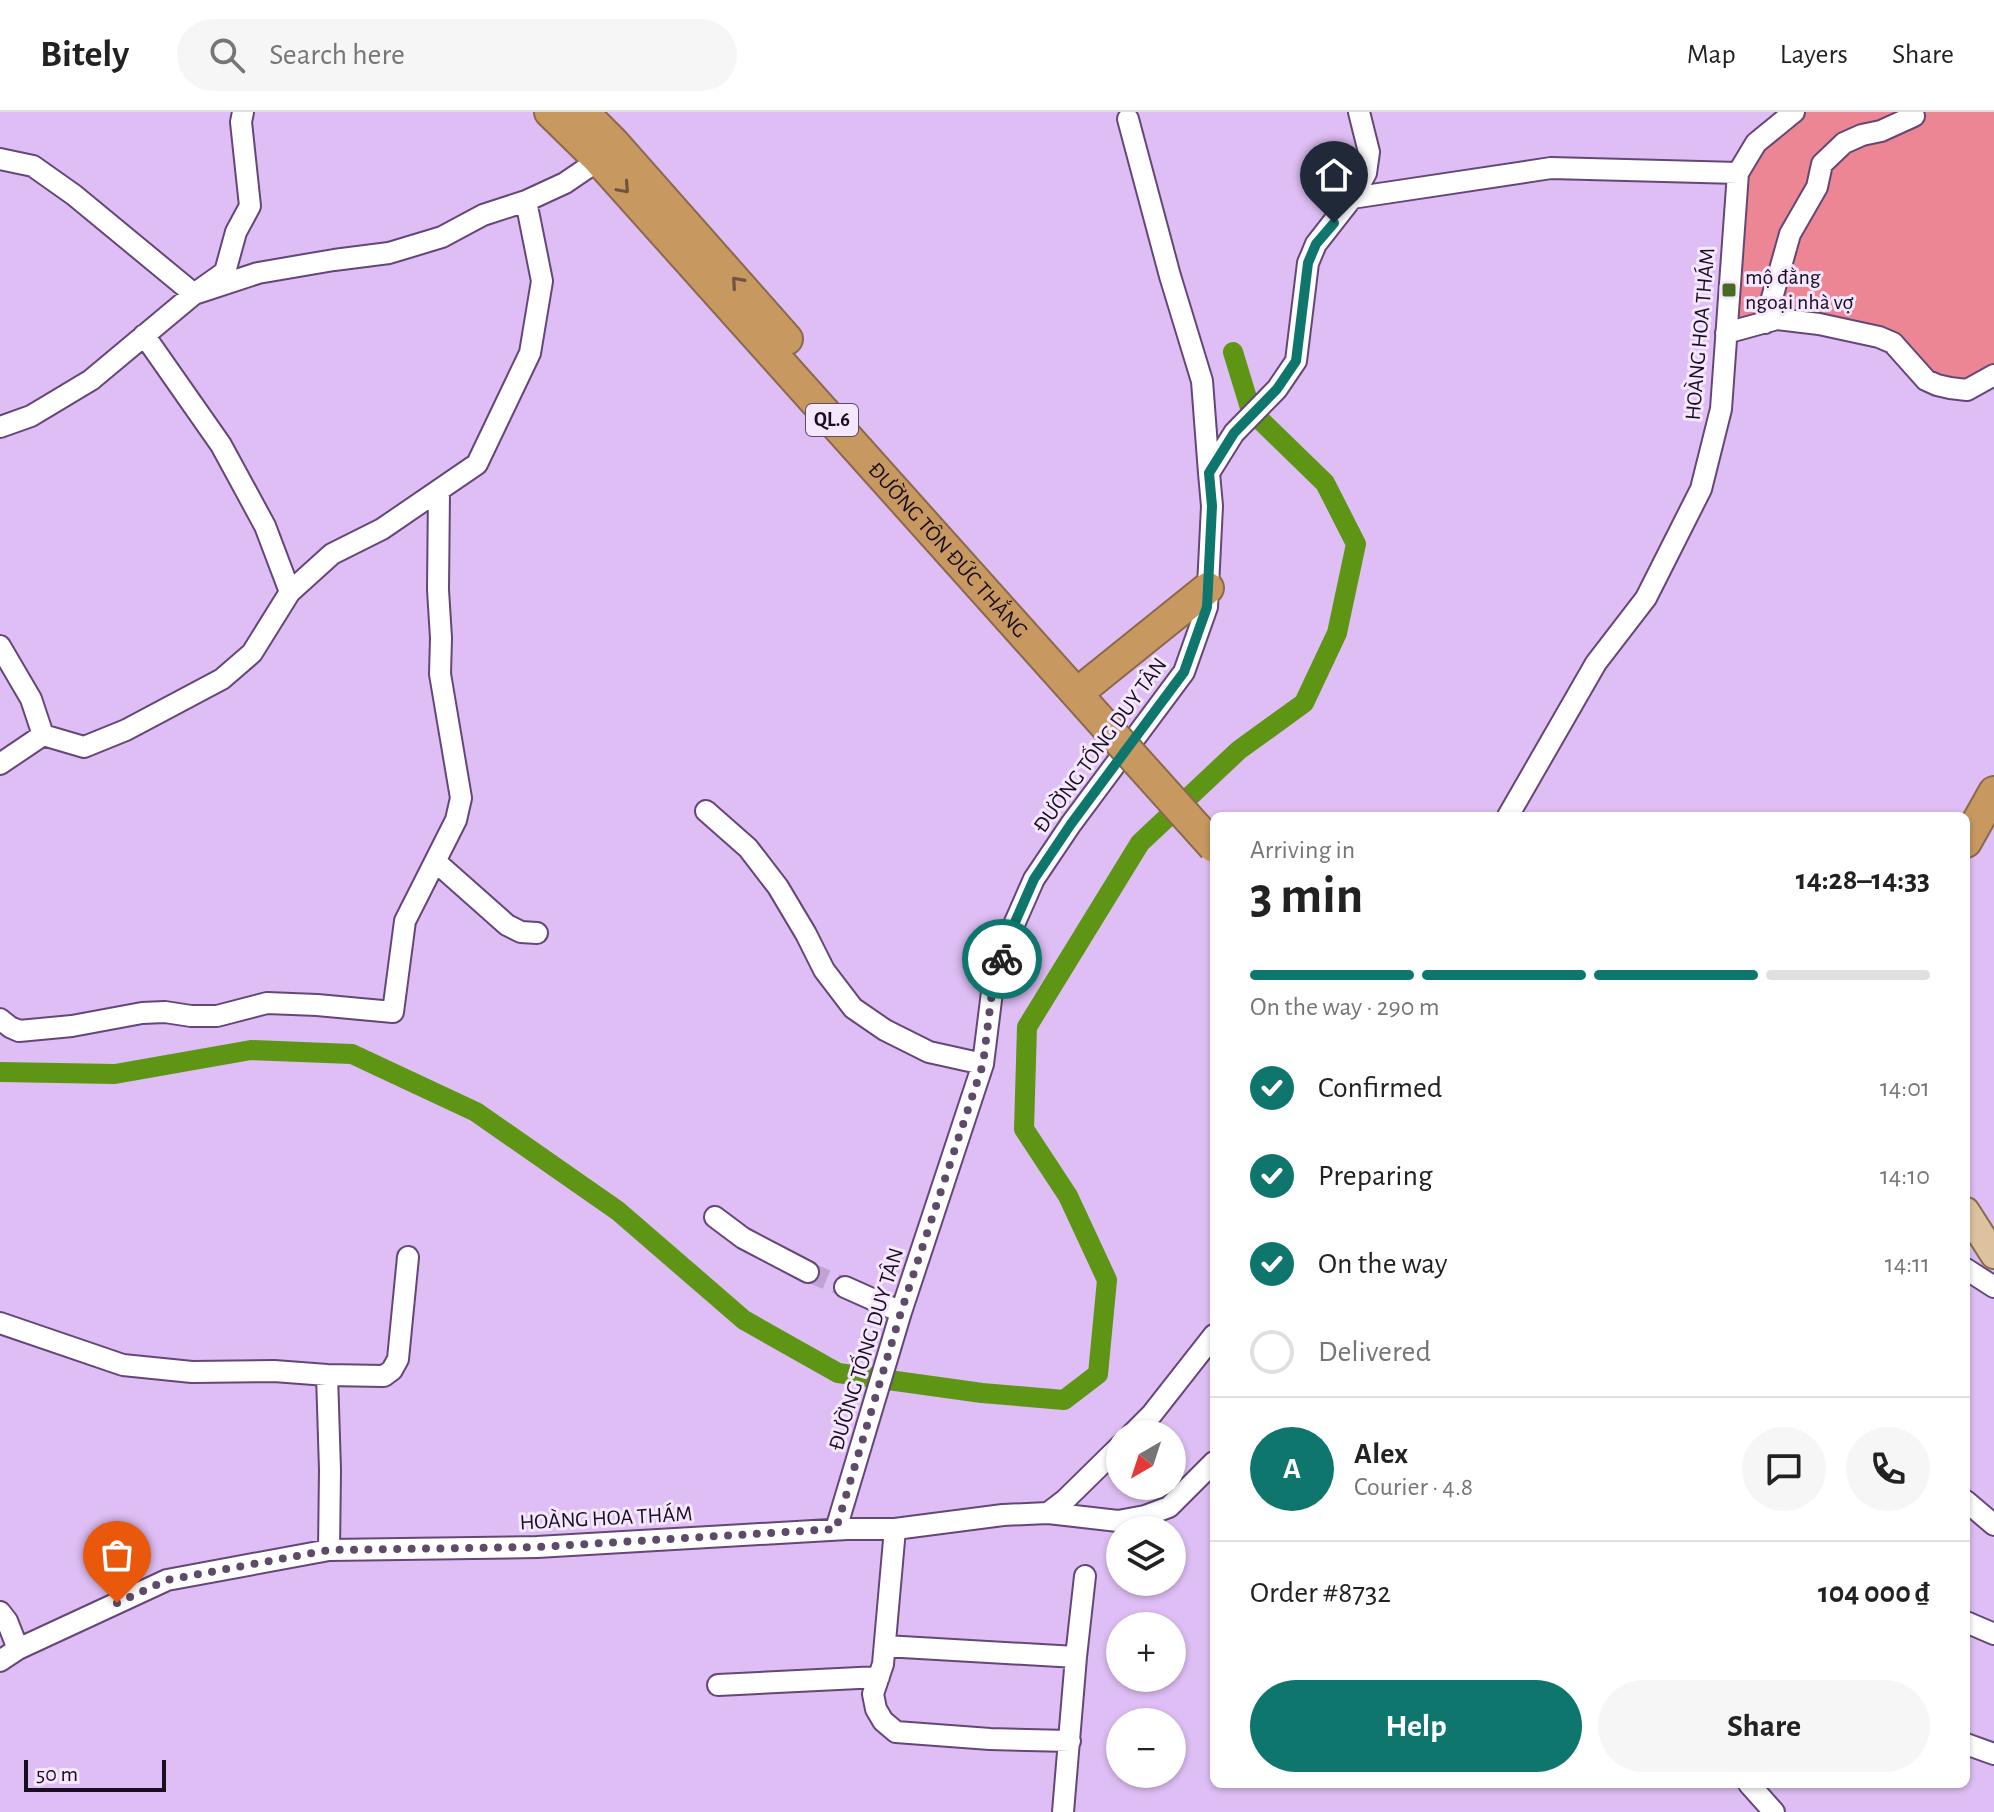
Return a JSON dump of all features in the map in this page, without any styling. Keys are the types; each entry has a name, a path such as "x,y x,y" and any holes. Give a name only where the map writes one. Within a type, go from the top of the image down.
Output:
{"highway":[{"name":"ĐƯỜNG TÔN ĐỨC THẮNG","path":"550,112 597,158 1116,725 1210,819"},
{"name":"ĐƯỜNG TÔN ĐỨC THẮNG","path":"583,112 1090,683 1116,725 1210,842"},
{"path":"1090,683 1208,588"},
{"path":"1970,835 1994,792"}],"main road":[{"path":"1970,1217 1994,1255"}],"street":[{"path":"0,427 31,416 91,380 225,272 236,232 250,206 241,122 243,112"},
{"path":"1209,473 1234,433 1277,389 1296,361 1308,263 1316,244 1352,198 1366,173 1369,152 1359,112"},
{"name":"HOÀNG HOA THÁM","path":"1510,812 1596,663 1646,598 1701,489 1721,409 1738,173 1756,143 1794,112"},
{"path":"1765,323 1790,234 1817,187 1822,164 1844,143 1914,116"},
{"name":"ĐƯỜNG TỐNG DUY TÂN","path":"836,1529 901,1312 983,1064 993,984 1012,929 1034,879 1184,672 1207,607 1212,506 1202,381 1128,119"},
{"path":"194,294 258,273 389,253 442,237 483,215 526,201 565,183 597,158"},
{"path":"0,159 33,166 74,195 194,294"},
{"path":"1352,198 1551,168 1738,173"},
{"path":"43,735 84,747 126,730 222,679 252,653 290,592 332,554 382,529 477,464 530,353 542,281 526,201"},
{"path":"1726,333 1777,319 1819,324 1893,343 1926,380 1950,388 1967,390 1994,375"},
{"path":"144,335 221,445 265,526 290,592"},
{"path":"0,1019 19,1031 72,1026 142,1013 217,1016 267,1003 393,1012 405,921 456,820 461,798 440,674 439,491"},
{"path":"0,646 31,699 43,735"},
{"path":"0,764 43,735"},
{"path":"706,811 748,848 778,887 824,970 853,1008 885,1030 929,1052 983,1064"},
{"path":"436,862 507,925 521,932 537,933"},
{"path":"715,1217 743,1238 808,1272"},
{"path":"0,1323 123,1365 192,1372 274,1371 384,1376 398,1359 408,1257"},
{"path":"1970,1272 1994,1287"},
{"path":"845,1287 901,1312"},
{"path":"1146,1420 1210,1340"},
{"path":"327,1375 329,1550"},
{"path":"1048,1513 1106,1460"},
{"name":"HOÀNG HOA THÁM","path":"0,1661 18,1649 167,1580 329,1550 537,1547 836,1529 895,1529 1003,1515 1048,1513 1118,1521 1169,1507 1210,1466"},
{"path":"1970,1504 1994,1525"},
{"path":"895,1529 885,1646 873,1694 883,1721 896,1732 1070,1741"},
{"path":"1063,1812 1085,1576"},
{"path":"0,1612 18,1649"},
{"path":"1970,1624 1994,1634"},
{"path":"885,1646 1076,1657"},
{"path":"718,1685 879,1677"},
{"path":"1970,1745 1994,1754"},
{"path":"1753,1788 1774,1812"}],"shaded area":[{"path":"1795,112 1994,112 1994,373 1967,390 1917,371 1856,331 1727,326 1738,173"}],"waterway":[{"path":"0,1072 115,1074 251,1050 352,1054 476,1112 618,1211 744,1320 838,1373 982,1393 1064,1400 1098,1374 1107,1280 1068,1196 1024,1129 1027,1027 1140,843 1239,750 1304,703 1337,633 1356,544 1325,483 1251,411 1233,352"}],"tunnel":[{"path":"808,1272 845,1287"}],"way so far":[{"path":"117,1603 167,1580 329,1550 537,1547 836,1529 901,1312 983,1064 993,984 1002,959"}],"place":[{"name":"mộ đằng ngoại nhà vợ","path":"1729,290"}],"route":[{"path":"1002,959 1034,879 1184,672 1207,607 1212,506 1209,473 1234,433 1277,389 1296,361 1308,263 1316,244 1334,223"}]}
